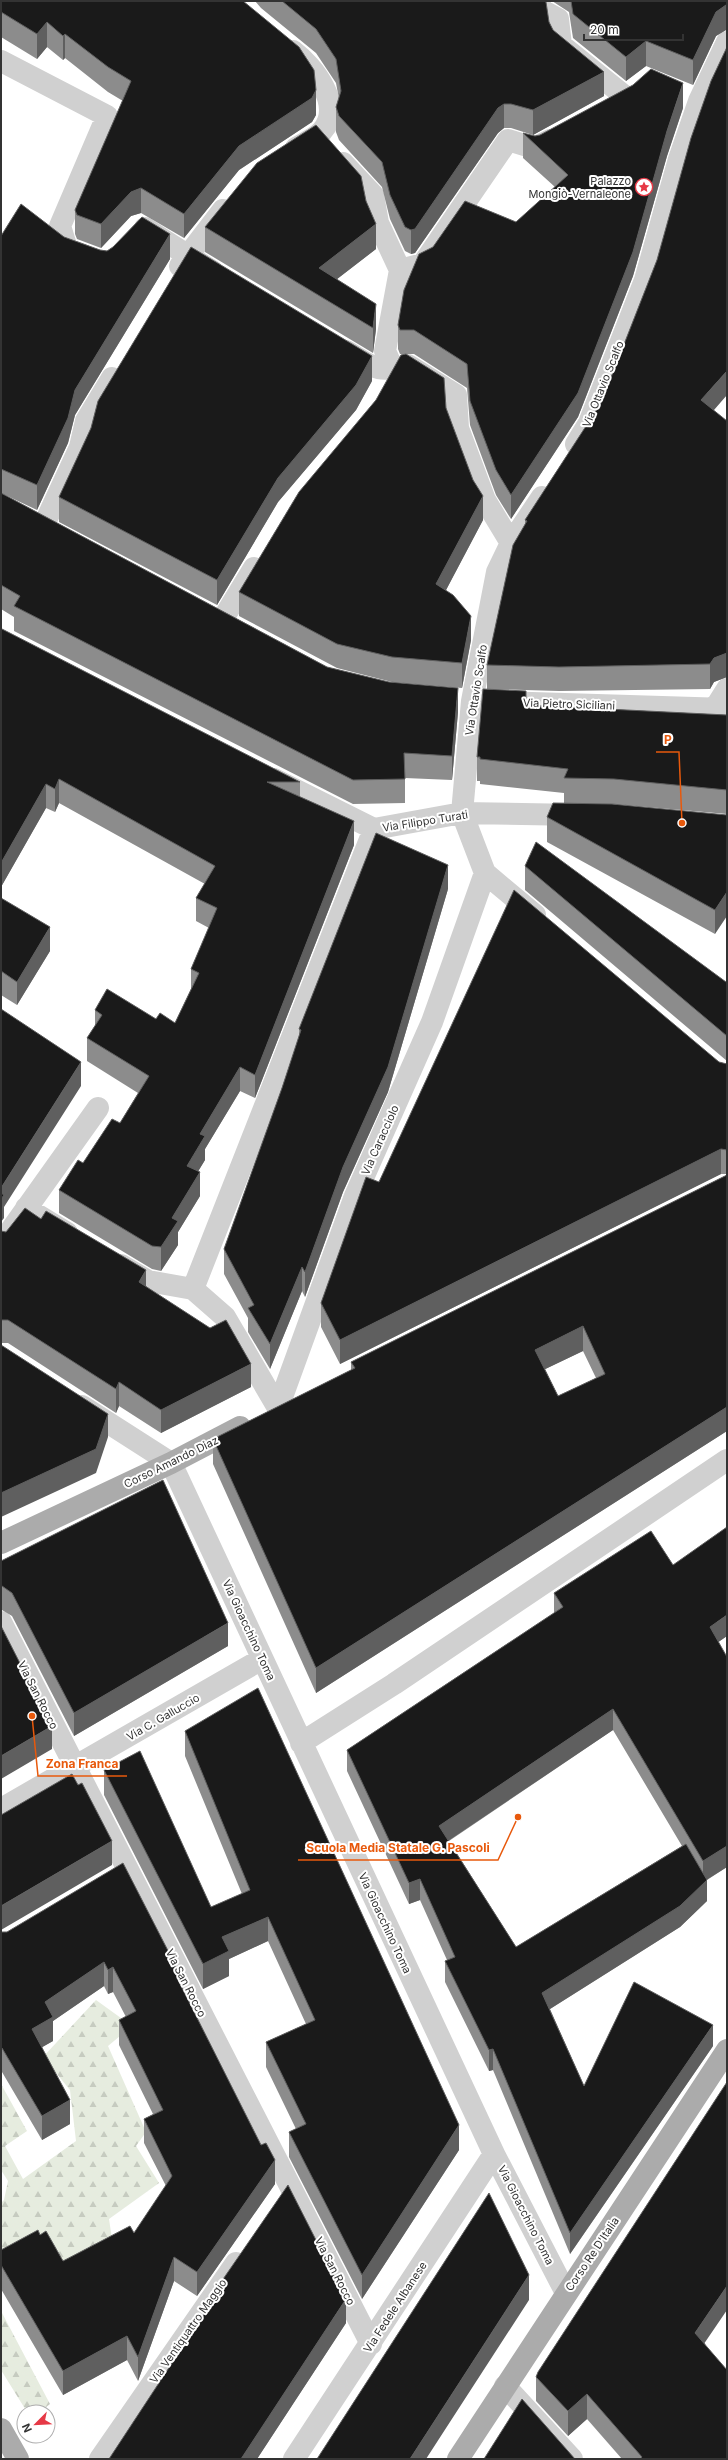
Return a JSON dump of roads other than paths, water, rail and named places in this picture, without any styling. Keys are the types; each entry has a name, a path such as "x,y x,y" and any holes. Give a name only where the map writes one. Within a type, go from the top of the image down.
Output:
{"main road":[{"name":"Corso Amando Diaz","path":"1,1544 171,1463 306,1394"},
{"name":"Corso Re D'Italia","path":"458,2459 727,2050"},
{"path":"1,2429 18,2459"}],"street":[{"path":"540,1 538,8 558,18 561,45 627,98"},
{"path":"276,161 322,131 329,117 326,90 308,63 280,40"},
{"name":"Via Ottavio Scalfo","path":"564,463 589,423 644,280 679,159 699,102 725,51"},
{"path":"1,61 108,116 60,226 67,249 104,263"},
{"path":"607,109 627,98 643,83"},
{"path":"677,91 699,102"},
{"path":"400,270 423,264 508,140 534,148 567,130"},
{"path":"322,131 328,147 373,195 378,223 400,270 385,351 394,370"},
{"path":"171,281 187,254 235,195"},
{"path":"130,236 140,225 230,282"},
{"path":"330,342 378,370 394,370 408,365 456,395 458,428 485,500 511,543"},
{"path":"43,527 80,447 86,421 123,361"},
{"path":"382,390 394,370"},
{"name":"Via Ottavio Scalfo","path":"462,814 472,702 497,572 511,543 551,483"},
{"path":"23,516 64,538"},
{"path":"222,622 265,549"},
{"path":"201,611 242,633"},
{"path":"721,709 727,689"},
{"name":"Via Pietro Siciliani","path":"450,700 472,702 721,709"},
{"name":"Via Filippo Turati","path":"259,771 374,829 462,814 597,816"},
{"path":"462,814 485,873 552,929"},
{"path":"193,1289 374,829"},
{"name":"Via Caracciolo","path":"266,1414 355,1196 432,1022 485,873"},
{"path":"1,1244 98,1108"},
{"path":"26,1208 148,1281 193,1289 225,1317 266,1414"},
{"path":"66,1396 171,1463"},
{"path":"301,1743 394,1684 727,1460"},
{"name":"Via Gioacchino Toma","path":"171,1463 494,2154 566,2293"},
{"name":"Via San Rocco","path":"1,1622 371,2344"},
{"name":"Via C. Galluccio","path":"1,1809 75,1768 262,1659"},
{"path":"108,1882 128,1870"},
{"name":"Via Fedele Albanese","path":"294,2459 371,2344 494,2154"},
{"path":"277,2203 290,2184"},
{"name":"Via Ventiquattro Maggio","path":"100,2459 245,2249"},
{"path":"505,2386 572,2459"}],"place":[{"name":"Palazzo Mongiò-Vernaleone","path":"644,187"},
{"name":"P","path":"682,823"},
{"name":"Zona Franca","path":"32,1716"},
{"name":"Scuola Media Statale G. Pascoli","path":"518,1817"}]}
